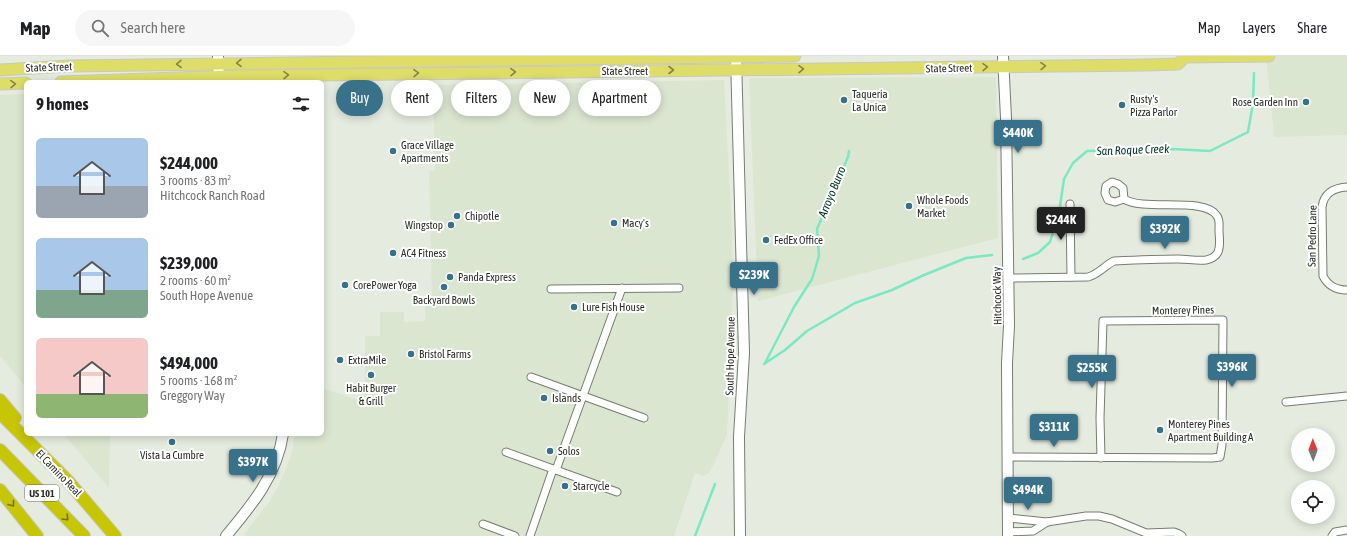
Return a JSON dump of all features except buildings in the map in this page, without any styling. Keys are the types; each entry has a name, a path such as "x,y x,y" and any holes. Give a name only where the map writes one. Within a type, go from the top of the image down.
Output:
{"highway":[{"path":"0,400 24,429"},
{"name":"El Camino Real","path":"0,413 68,481 116,536"},
{"path":"31,436 68,481"},
{"name":"US 101","path":"0,450 84,536"},
{"path":"0,490 37,536"}],"main road":[{"name":"South Hope Avenue","path":"736,56 744,353 739,434 740,536"},
{"name":"State Street","path":"0,70 218,60 795,56"},
{"name":"State Street","path":"166,80 474,73 737,70 1004,62 1178,64 1185,56 1269,56"},
{"path":"218,60 219,79"},
{"name":"Hitchcock Way","path":"1004,62 1009,278 1007,363 1008,534"},
{"name":"State Street","path":"0,84 24,83"},
{"path":"229,535 267,482 276,463 283,436"}],"street":[{"path":"474,58 474,73"},
{"name":"San Pedro Lane","path":"1345,290 1337,290 1328,284 1323,276 1322,207 1328,193 1337,188 1347,187"},
{"path":"1009,278 1088,277 1095,275 1114,261 1179,259 1206,260 1216,255 1219,250 1219,219 1217,214 1213,211 1202,207 1185,205 1140,205 1129,203 1124,199"},
{"path":"1070,204 1071,277"},
{"path":"530,536 622,288"},
{"path":"551,289 679,288"},
{"name":"Monterey Pines","path":"1224,320 1222,445 1220,457 1101,458 1100,418 1103,321 1224,320"},
{"path":"531,377 644,418"},
{"path":"1286,402 1347,396"},
{"path":"506,452 617,492"},
{"path":"1008,457 1101,458"},
{"path":"1008,518 1046,522 1086,516 1099,516 1112,519 1146,533 1174,532 1182,536"},
{"path":"1008,534 1033,531 1046,522"},
{"path":"483,524 515,536"},
{"path":"1332,536 1335,532 1347,530"}],"shaded area":[{"path":"1266,56 1347,56 1347,135 1274,137"},
{"path":"996,77 998,238 758,301 749,78"},
{"path":"724,80 732,230 733,286 727,435 710,472 704,476 695,473 674,536 246,536 244,534 269,502 278,487 291,456 295,436 324,436 324,389 360,400 365,381 365,336 380,336 380,312 404,312 404,322 425,321 425,302 432,302 429,171 435,171 434,116 443,116 443,85 451,85 451,116 511,116 511,84 519,84 519,116 570,116 570,83 578,83 578,116 661,116 661,81"},
{"path":"24,94 24,385 0,356 0,95"},
{"path":"66,436 110,436 109,488"}],"waterway":[{"name":"San Roque Creek","path":"1023,259 1038,253 1050,242 1059,213 1064,179 1073,163 1087,151 1173,149 1210,151 1248,132 1253,103 1254,73"},
{"name":"Arroyo Burro","path":"765,363 794,307 812,279 819,256 817,229 848,157 849,151"},
{"name":"San Roque Creek","path":"764,364 785,350 807,331 855,303 892,290 966,258 992,255"},
{"name":"Arroyo Burro","path":"695,536 715,484"}],"place":[{"name":"Taqueria La Unica","path":"844,100"},
{"name":"Rose Garden Inn","path":"1306,102"},
{"name":"Rusty's Pizza Parlor","path":"1122,105"},
{"name":"Grace Village Apartments","path":"393,151"},
{"name":"Whole Foods Market","path":"909,206"},
{"name":"Chipotle","path":"457,216"},
{"name":"Macy's","path":"614,223"},
{"name":"Wingstop","path":"451,225"},
{"name":"FedEx Office","path":"766,240"},
{"name":"AC4 Fitness","path":"393,253"},
{"name":"Panda Express","path":"450,277"},
{"name":"CorePower Yoga","path":"345,285"},
{"name":"Backyard Bowls","path":"444,287"},
{"name":"Lure Fish House","path":"574,307"},
{"name":"Bristol Farms","path":"411,354"},
{"name":"ExtraMile","path":"340,360"},
{"name":"Habit Burger & Grill","path":"371,375"},
{"name":"Islands","path":"544,398"},
{"name":"Monterey Pines Apartment Building A","path":"1160,430"},
{"name":"Vista La Cumbre","path":"172,442"},
{"name":"Solos","path":"550,451"},
{"name":"Starcycle","path":"565,486"}]}
